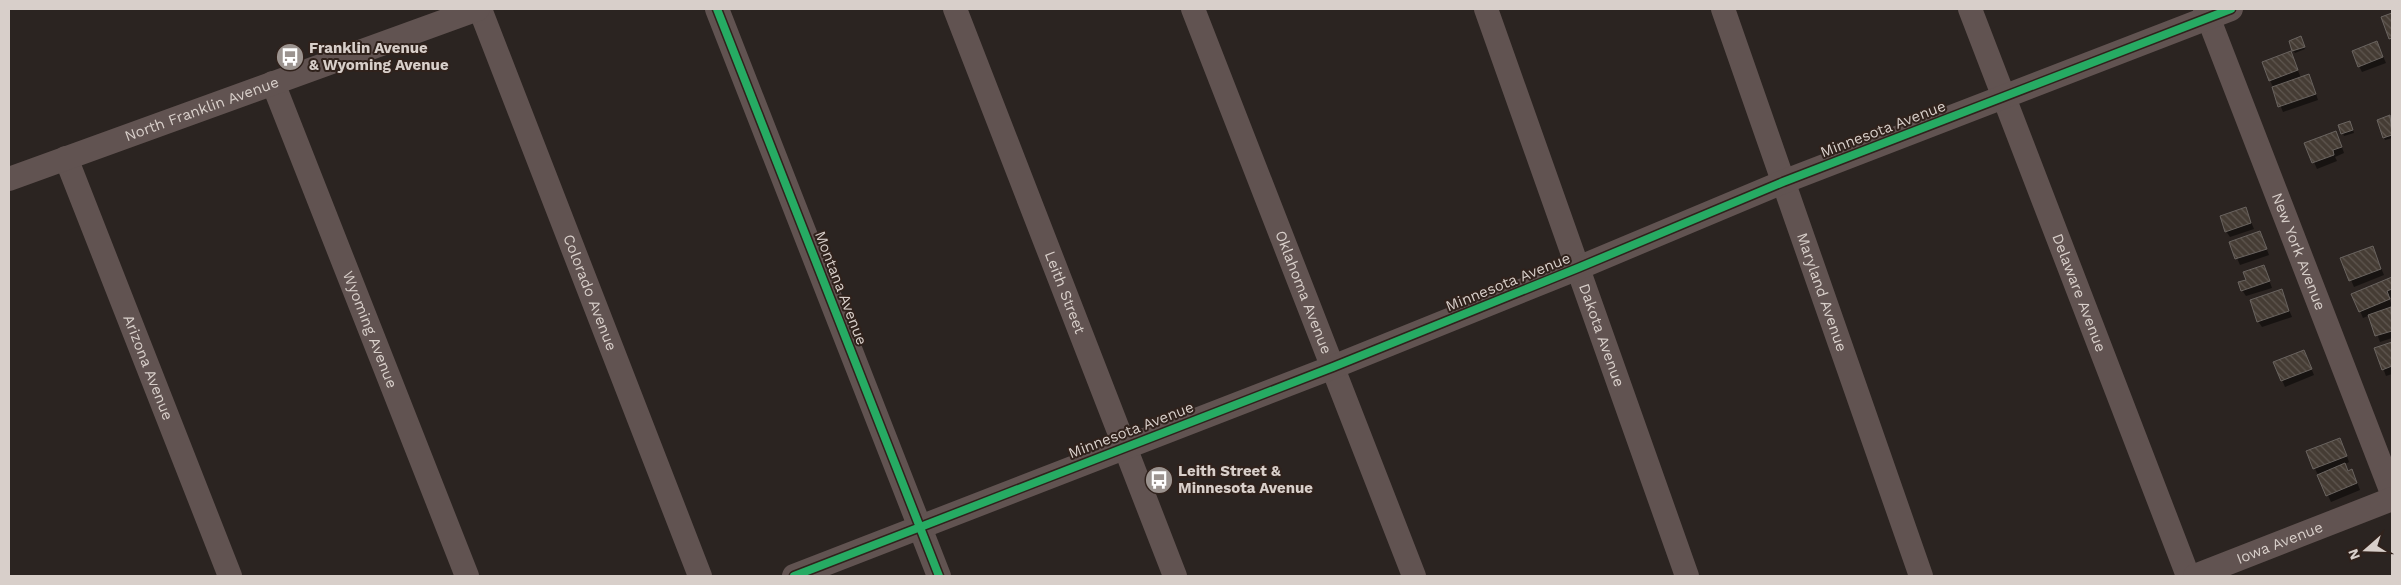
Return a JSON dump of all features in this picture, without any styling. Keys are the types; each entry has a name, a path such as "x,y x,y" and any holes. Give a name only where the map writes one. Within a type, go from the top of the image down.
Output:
{"street":[{"name":"North Franklin Avenue","path":"9,179 479,9"},
{"name":"Colorado Avenue","path":"479,9 700,576"},
{"name":"Montana Avenue","path":"717,9 939,576"},
{"name":"Leith Street","path":"955,9 1124,448 1176,576"},
{"name":"Oklahoma Avenue","path":"1193,9 1414,576"},
{"name":"Dakota Avenue","path":"1486,9 1687,576"},
{"name":"Maryland Avenue","path":"1723,9 1921,576"},
{"name":"Delaware Avenue","path":"1970,9 2188,576"},
{"name":"Minnesota Avenue","path":"794,576 1333,367 1578,268 1783,182 2004,97 2206,13 2230,9"},
{"name":"New York Avenue","path":"2206,13 2392,493"},
{"name":"Wyoming Avenue","path":"273,83 467,576"},
{"name":"Arizona Avenue","path":"66,158 230,576"},
{"name":"Iowa Avenue","path":"2195,576 2392,499"}],"building":[{"path":"2392,13 2392,38 2389,39 2381,17"},
{"path":"2301,36 2305,47 2292,51 2289,41"},
{"path":"2377,41 2383,57 2358,67 2352,51"},
{"path":"2291,51 2298,70 2269,81 2262,62"},
{"path":"2309,74 2316,94 2278,107 2272,87"},
{"path":"2390,115 2392,135 2383,138 2377,120"},
{"path":"2350,121 2353,130 2341,134 2338,125"},
{"path":"2336,131 2342,147 2333,150 2334,155 2312,163 2304,143"},
{"path":"2246,207 2251,223 2225,232 2220,216"},
{"path":"2260,231 2267,249 2235,259 2229,242"},
{"path":"2373,246 2381,269 2349,281 2340,258"},
{"path":"2264,265 2270,281 2241,291 2238,282 2246,280 2243,272"},
{"path":"2392,277 2392,289 2387,291 2390,299 2359,312 2351,294"},
{"path":"2282,289 2289,311 2257,322 2250,300"},
{"path":"2391,307 2392,331 2375,336 2368,315"},
{"path":"2392,342 2392,366 2382,370 2374,348"},
{"path":"2304,350 2312,369 2281,381 2273,362"},
{"path":"2340,438 2347,456 2313,469 2306,451"},
{"path":"2345,463 2348,471 2352,469 2357,483 2326,496 2317,475"}],"cycle path":[{"path":"717,9 939,576"},
{"path":"794,576 1333,367 1578,268 1783,182 2231,9"}],"place":[{"name":"Franklin Avenue & Wyoming Avenue","path":"290,57"},
{"name":"Leith Street & Minnesota Avenue","path":"1159,480"}]}
